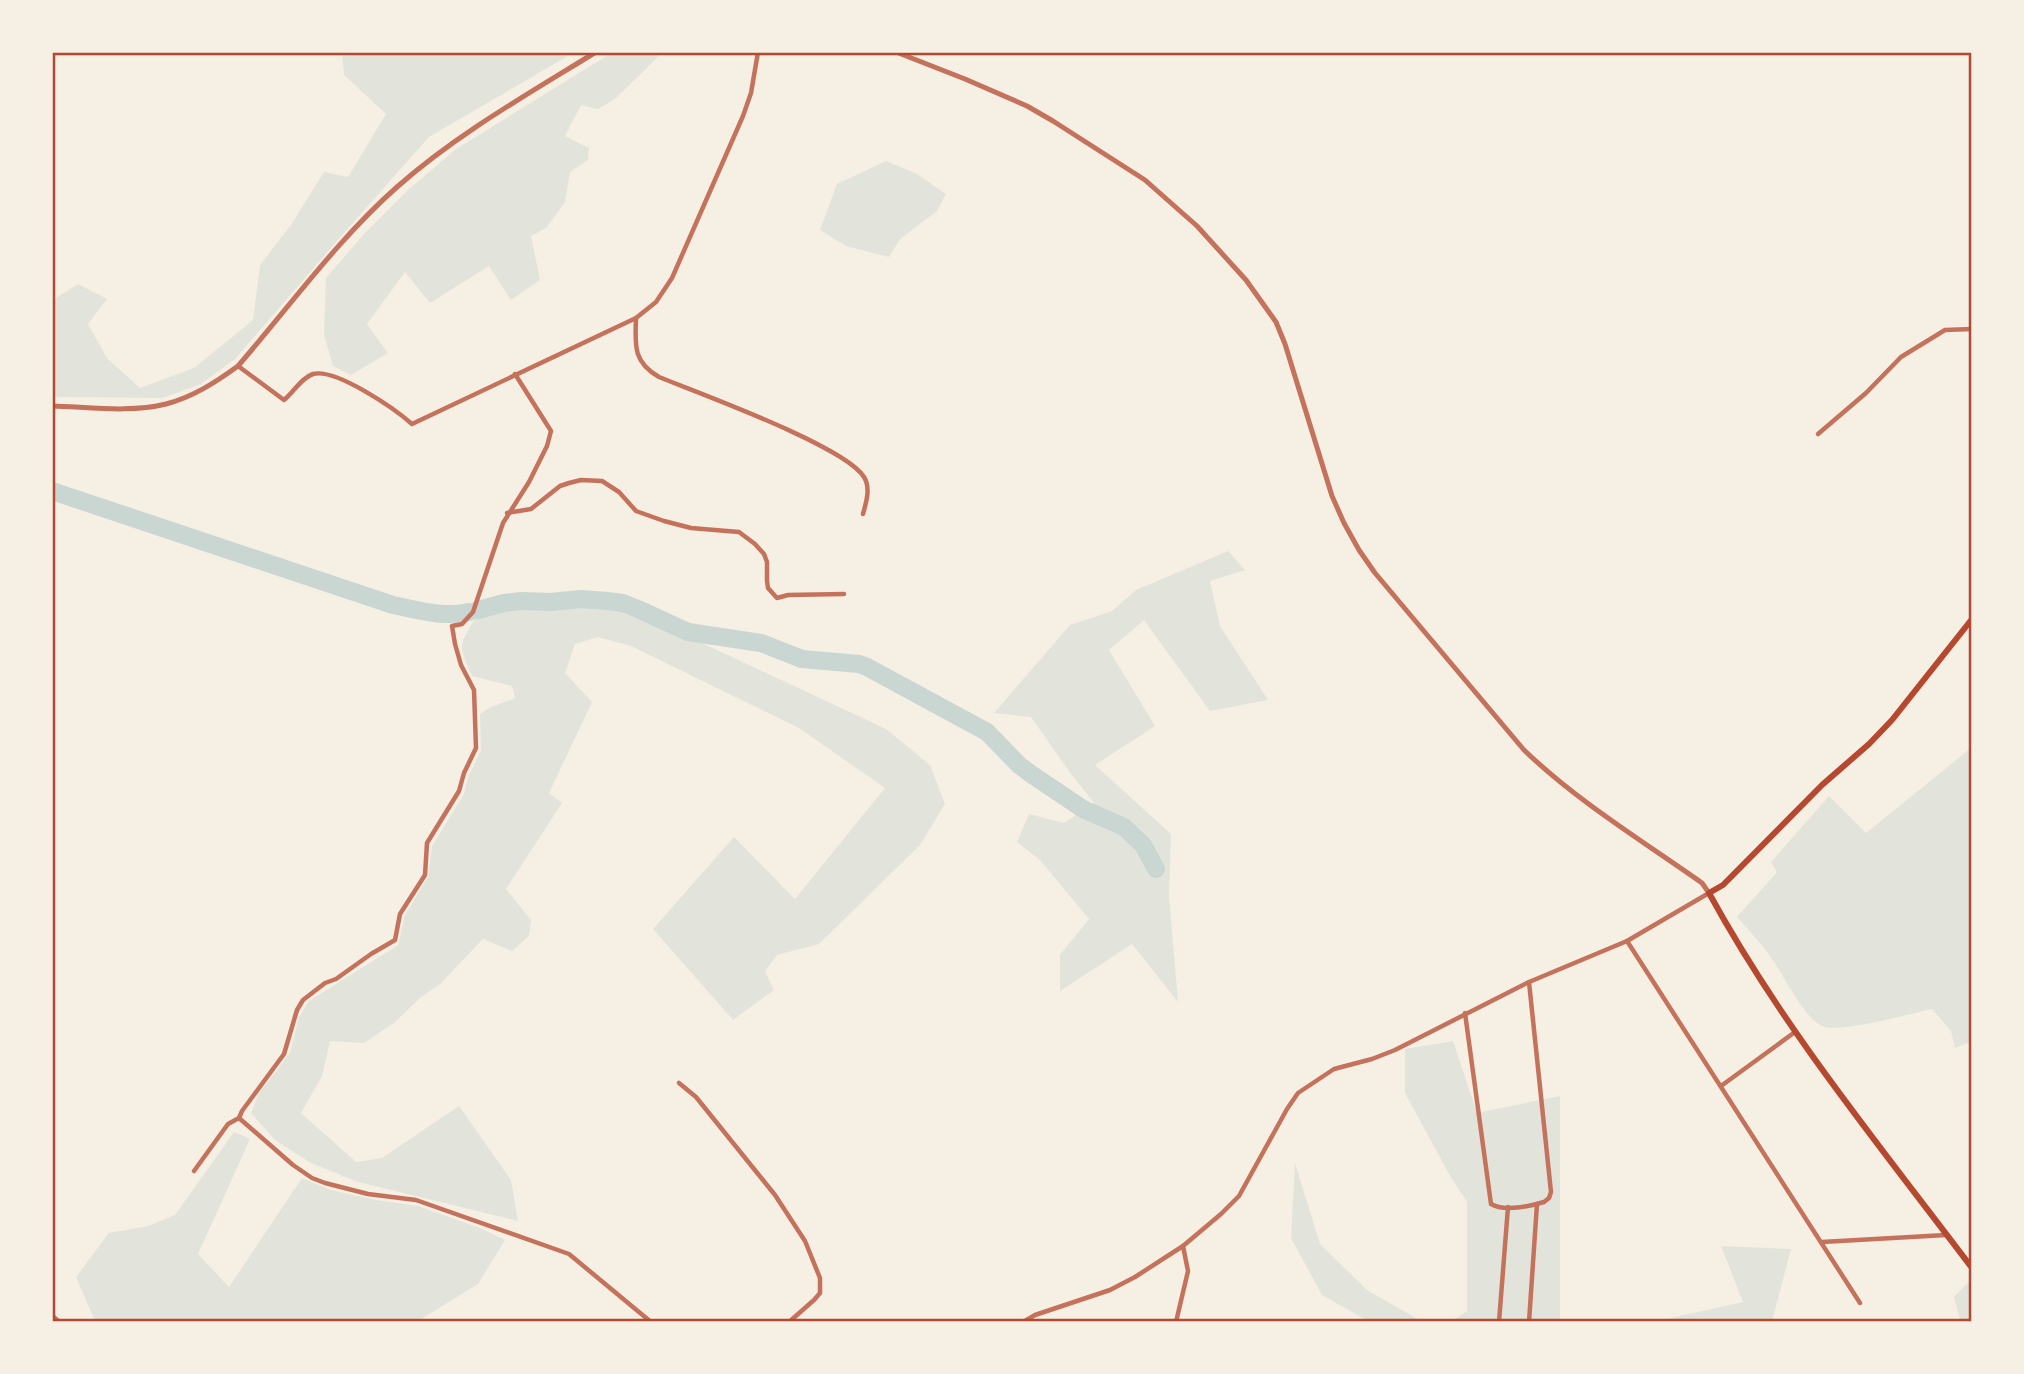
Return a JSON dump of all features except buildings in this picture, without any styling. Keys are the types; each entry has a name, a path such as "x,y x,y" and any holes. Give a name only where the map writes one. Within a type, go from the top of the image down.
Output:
{"main road":[{"path":"1972,619 1870,744 1822,785 1723,885 1709,893 1742,952 1795,1032 1972,1268"}],"street":[{"path":"52,406 132,408 166,404 209,386 238,366 347,238 397,187 474,129 596,52"},
{"path":"238,366 284,400 310,375 320,373 330,376 377,398 412,424 636,318 656,302 671,278 743,116 751,93 758,52"},
{"path":"896,52 1003,94 1053,121 1145,180 1197,226 1247,280 1276,322 1332,496 1343,523 1375,573 1531,757 1577,796 1702,883 1709,893 1627,941 1529,982 1395,1049 1372,1059 1334,1069 1298,1093 1239,1196 1183,1246 1110,1290 1035,1314 1023,1321"},
{"path":"636,318 637,348 640,362 646,370 748,412 846,461 865,478 868,496 863,514"},
{"path":"1818,434 1866,393 1901,357 1945,330 1972,329"},
{"path":"194,1171 228,1124 239,1118 284,1054 297,1010 303,1000 325,983 336,979 395,940 400,914 425,875 427,843 459,791 476,748 474,690 461,665 452,626 462,624 473,612 508,513 529,482 547,446 551,430 515,374"},
{"path":"508,513 531,509 569,483 581,480 602,481 619,492 636,510 664,522 691,528 739,532 764,555 768,562 768,588 777,597 844,594"},
{"path":"1627,941 1860,1303"},
{"path":"1465,1013 1492,1204 1496,1207 1508,1207 1537,1204 1549,1198 1551,1192 1529,982"},
{"path":"1721,1086 1795,1032"},
{"path":"679,1083 695,1097 775,1195 805,1241 820,1278 820,1293"},
{"path":"239,1118 312,1178 368,1194 416,1200 569,1254 651,1321"},
{"path":"1529,1321 1537,1204"},
{"path":"1499,1321 1508,1207"},
{"path":"1822,1242 1947,1236"},
{"path":"1176,1321 1188,1271 1183,1246"},
{"path":"789,1321 820,1293 830,1291"},
{"path":"52,1316 59,1321"}],"shaded area":[{"path":"613,52 662,53 615,99 598,109 581,105 565,136 589,148 588,160 570,172 565,202 546,228 531,236 540,280 511,300 489,266 430,303 405,272 367,324 388,353 351,375 333,366 324,335 326,278 363,235 408,190 456,149"},
{"path":"342,53 573,53 429,137 235,359 201,384 163,398 53,397 53,300 78,284 107,299 88,324 107,358 140,388 194,368 253,320 260,265 291,225 324,172 348,177 386,114 344,75"},
{"path":"886,161 917,174 946,194 937,211 900,239 889,257 846,246 820,230 837,184"},
{"path":"1228,551 1245,570 1210,581 1220,626 1268,700 1210,711 1144,620 1109,650 1155,726 1095,765 1171,834 1169,895 1178,1002 1132,944 1060,991 1060,955 1089,919 1040,860 1017,842 1029,814 1064,823 1094,803 1031,717 994,713 1070,625 1112,611 1136,590"},
{"path":"591,602 625,607 886,729 930,765 945,804 920,845 819,944 777,955 765,971 774,990 733,1020 653,929 734,837 795,899 885,788 799,728 631,646 598,637 575,644 565,673 592,702 549,793 562,803 506,889 531,920 529,936 512,951 483,939 440,984 420,998 394,1023 364,1043 330,1041 322,1076 301,1113 356,1162 382,1158 459,1106 511,1180 518,1221 358,1182 309,1162 275,1140 251,1113 259,1093 290,1053 299,1017 309,1001 398,945 405,915 428,877 432,846 464,794 468,777 481,750 480,714 515,698 512,686 472,676 463,655 464,638 477,614 505,606"},
{"path":"1971,748 1971,1042 1955,1048 1951,1031 1932,1009 1847,1027 1825,1027 1817,1023 1803,1008 1768,953 1737,917 1777,872 1771,862 1829,796 1866,833"},
{"path":"1453,1041 1477,1113 1560,1096 1560,1321 1452,1321 1467,1311 1467,1202 1405,1093 1405,1049"},
{"path":"234,1132 250,1139 198,1254 229,1287 302,1178 331,1190 418,1206 505,1240 478,1284 418,1321 95,1321 76,1277 109,1233 148,1226 175,1215"},
{"path":"1295,1163 1320,1244 1367,1290 1421,1321 1368,1321 1322,1295 1291,1238"},
{"path":"1721,1246 1791,1249 1772,1321 1657,1321 1743,1302"},
{"path":"1970,1280 1971,1321 1960,1321 1954,1297"}],"waterway":[{"path":"52,491 393,605 441,614 469,612"},
{"path":"478,610 521,601 581,599 623,603 688,632 761,643 802,659 867,667 987,732 1031,774 1083,809 1124,827 1143,845 1156,869"}]}
